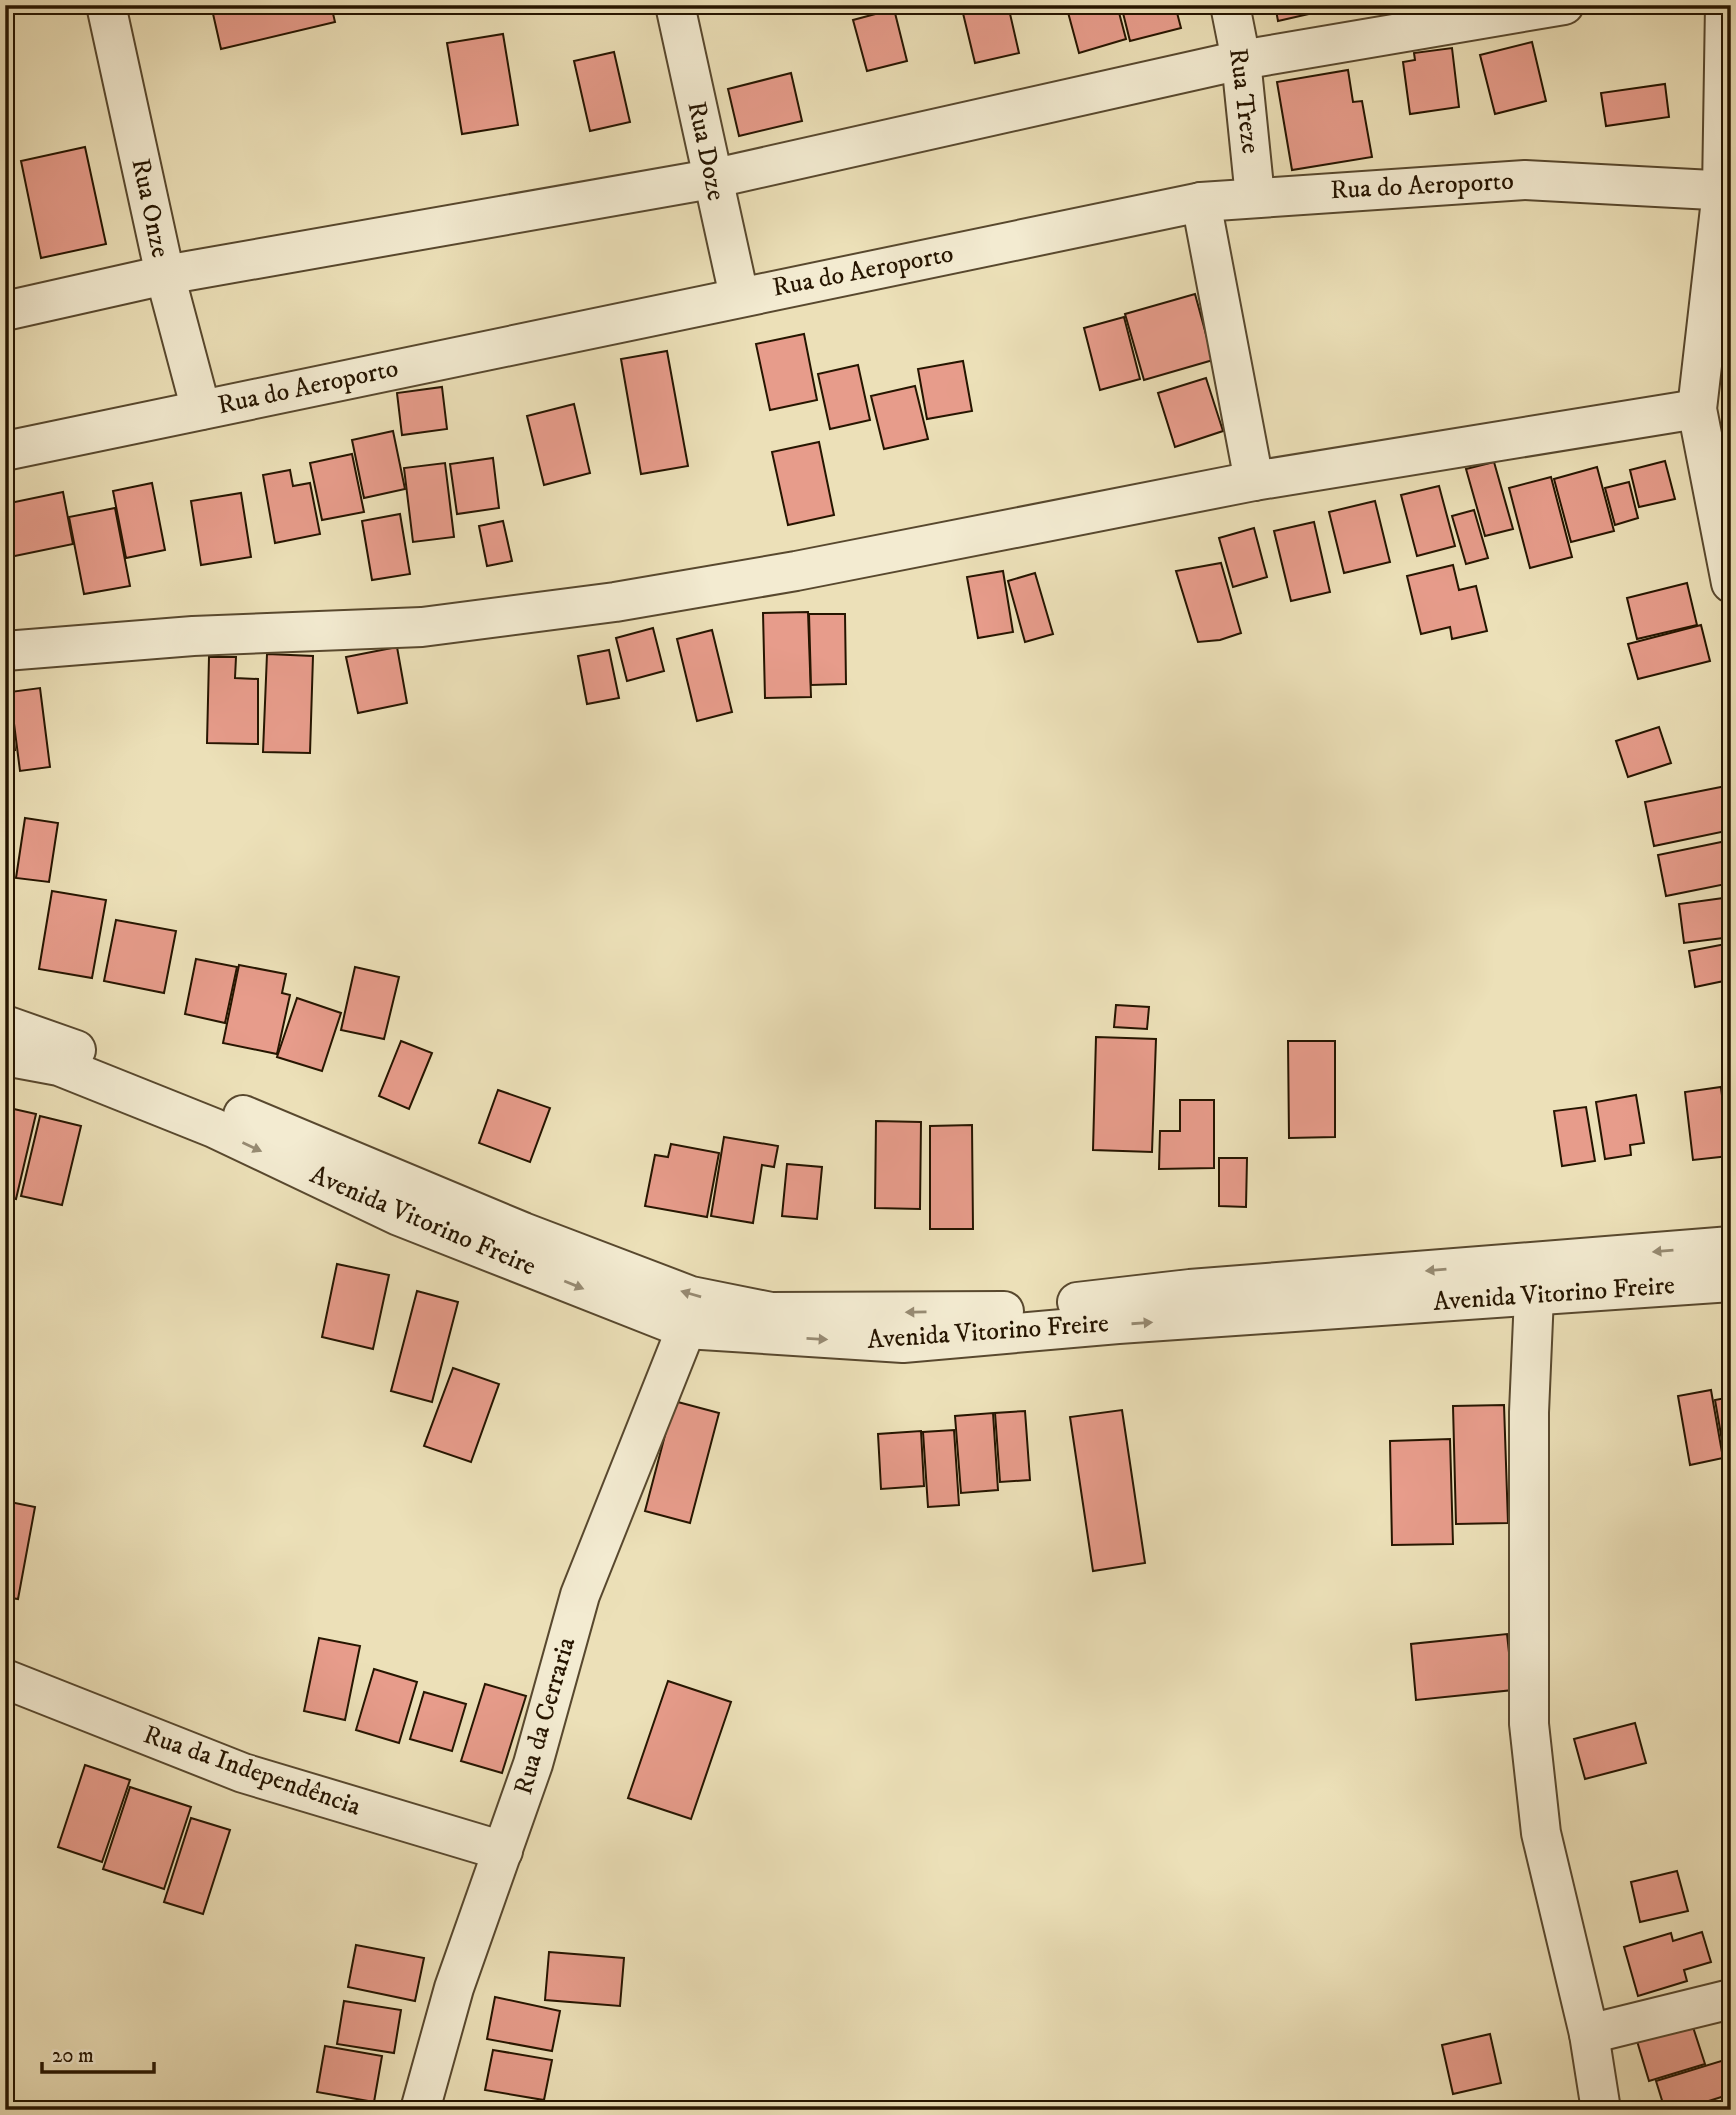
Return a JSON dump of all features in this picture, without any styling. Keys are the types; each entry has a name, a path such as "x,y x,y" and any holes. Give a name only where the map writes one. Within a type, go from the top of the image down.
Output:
{"street":[{"name":"Rua Onze","path":"106,5 164,275 201,410"},
{"name":"Rua Doze","path":"675,5 711,179 739,296"},
{"name":"Rua Treze","path":"1230,5 1241,60 1255,197"},
{"path":"5,311 164,275 711,179 1241,60 1564,5"},
{"path":"1725,5 1727,191 1697,409 1731,583"},
{"name":"Rua do Aeroporto","path":"5,451 739,296 1202,202 1525,180 1727,191"},
{"path":"1202,202 1254,481"},
{"path":"5,652 193,636 422,627 615,602 796,571 1254,481 1697,409"},
{"name":"Avenida Vitorino Freire","path":"5,1025 104,1059 523,1232 691,1296 771,1311 1001,1311 1190,1289 1731,1246"},
{"name":"Avenida Vitorino Freire","path":"5,1056 59,1066 214,1128 399,1216 685,1329 903,1343 1132,1323 1731,1282"},
{"path":"1534,1296 1529,1412 1529,1724 1541,1833 1588,2034 1601,2110"},
{"name":"Rua da Cerraria","path":"420,2110 454,1988 533,1764 580,1595 685,1329"},
{"name":"Rua da Independência","path":"5,1679 243,1773 503,1851"},
{"path":"1588,2034 1731,1999"}],"building":[{"path":"211,5 331,5 335,22 221,49"},
{"path":"961,5 1008,5 1019,53 975,63"},
{"path":"1066,5 1117,5 1126,39 1079,53"},
{"path":"1121,5 1175,5 1181,28 1130,41"},
{"path":"1275,5 1334,5 1335,8 1278,21"},
{"path":"894,9 907,61 867,71 853,20"},
{"path":"503,34 518,125 462,134 447,43"},
{"path":"1532,42 1546,101 1495,114 1480,55"},
{"path":"1452,48 1459,107 1410,114 1403,62 1415,60 1414,53"},
{"path":"614,52 630,122 590,131 574,61"},
{"path":"1348,70 1353,102 1362,101 1372,157 1292,170 1277,82"},
{"path":"791,73 802,121 739,136 728,89"},
{"path":"1665,84 1669,117 1606,126 1601,93"},
{"path":"85,147 106,244 41,258 21,161"},
{"path":"1195,294 1213,360 1144,380 1125,314"},
{"path":"1124,317 1140,379 1100,390 1084,328"},
{"path":"804,334 817,400 770,410 756,344"},
{"path":"667,351 688,466 641,474 621,359"},
{"path":"963,361 972,411 927,419 918,369"},
{"path":"858,365 870,420 830,429 818,374"},
{"path":"1206,378 1223,431 1175,447 1158,393"},
{"path":"915,386 928,439 884,449 871,396"},
{"path":"442,387 447,429 402,435 397,393"},
{"path":"574,404 590,473 544,485 527,416"},
{"path":"393,431 405,489 364,498 352,440"},
{"path":"819,442 834,515 788,525 772,452"},
{"path":"352,454 364,512 322,520 310,463"},
{"path":"493,458 499,508 457,514 450,464"},
{"path":"1665,461 1675,499 1639,507 1630,470"},
{"path":"1494,462 1513,529 1485,536 1466,469"},
{"path":"445,463 454,537 413,542 404,468"},
{"path":"1597,467 1614,531 1571,542 1554,479"},
{"path":"290,470 293,486 310,483 320,534 275,543 263,475"},
{"path":"1551,477 1572,557 1530,568 1509,488"},
{"path":"1629,482 1638,518 1615,525 1605,488"},
{"path":"152,483 165,550 126,558 113,491"},
{"path":"1439,486 1455,546 1417,556 1401,495"},
{"path":"63,492 73,544 5,558 5,504"},
{"path":"241,493 251,557 201,565 191,501"},
{"path":"1375,501 1390,562 1344,573 1329,512"},
{"path":"115,508 130,586 84,594 69,517"},
{"path":"1474,510 1488,558 1466,564 1452,516"},
{"path":"400,514 410,574 372,580 362,521"},
{"path":"503,521 512,561 487,566 479,526"},
{"path":"1314,522 1330,592 1291,601 1274,531"},
{"path":"1254,528 1267,577 1233,587 1219,538"},
{"path":"1221,563 1241,633 1220,640 1198,642 1176,571"},
{"path":"1453,565 1459,590 1476,586 1487,631 1452,639 1450,627 1421,634 1407,576"},
{"path":"1003,571 1013,632 978,638 967,577"},
{"path":"1035,573 1053,634 1025,642 1008,581"},
{"path":"1687,583 1697,625 1637,639 1627,598"},
{"path":"808,612 811,697 765,698 763,613"},
{"path":"809,614 845,614 846,684 811,685"},
{"path":"1701,625 1710,661 1638,679 1628,644"},
{"path":"653,628 664,671 627,681 616,638"},
{"path":"712,630 732,712 697,721 677,639"},
{"path":"397,647 407,703 358,713 346,657"},
{"path":"609,650 619,698 587,704 578,656"},
{"path":"267,654 313,656 310,753 263,752"},
{"path":"209,657 236,657 235,678 258,679 258,744 207,743"},
{"path":"40,688 50,767 20,771 10,692"},
{"path":"5,691 9,691 15,750 5,751"},
{"path":"1659,727 1671,763 1628,777 1616,741"},
{"path":"1731,785 1731,830 1654,846 1645,802"},
{"path":"25,818 58,823 49,882 16,878"},
{"path":"1731,840 1731,883 1666,896 1658,855"},
{"path":"52,891 106,900 92,978 39,969"},
{"path":"1731,897 1731,937 1684,943 1679,904"},
{"path":"116,920 176,931 164,993 104,981"},
{"path":"1731,943 1731,994 1726,995 1724,981 1695,987 1689,951"},
{"path":"196,959 237,967 225,1023 185,1014"},
{"path":"239,965 286,974 282,993 290,995 277,1054 223,1043"},
{"path":"355,967 399,977 384,1039 341,1030"},
{"path":"297,998 341,1013 322,1071 277,1057"},
{"path":"1116,1005 1149,1007 1147,1029 1114,1027"},
{"path":"1096,1037 1156,1039 1152,1152 1093,1150"},
{"path":"401,1041 432,1053 409,1109 379,1096"},
{"path":"1288,1041 1335,1041 1335,1137 1289,1138"},
{"path":"1721,1087 1729,1156 1693,1160 1685,1092"},
{"path":"498,1090 550,1108 530,1162 479,1143"},
{"path":"1636,1095 1644,1143 1630,1145 1631,1155 1605,1159 1596,1102"},
{"path":"1180,1100 1214,1100 1214,1168 1159,1169 1160,1131 1180,1131"},
{"path":"5,1107 36,1114 16,1199 5,1197"},
{"path":"1586,1107 1595,1161 1562,1166 1554,1111"},
{"path":"40,1116 81,1126 62,1205 21,1196"},
{"path":"876,1121 921,1122 920,1209 875,1208"},
{"path":"972,1125 973,1229 930,1229 930,1126"},
{"path":"724,1137 778,1146 774,1167 762,1165 753,1223 711,1216"},
{"path":"671,1144 719,1153 707,1217 645,1206 655,1155 668,1157"},
{"path":"1219,1158 1247,1158 1246,1207 1219,1206"},
{"path":"787,1164 822,1167 817,1219 782,1216"},
{"path":"337,1264 389,1275 373,1349 322,1337"},
{"path":"417,1291 458,1302 432,1402 391,1391"},
{"path":"453,1368 499,1384 471,1462 424,1446"},
{"path":"1711,1390 1723,1458 1690,1465 1678,1396"},
{"path":"1731,1397 1731,1457 1725,1458 1715,1400"},
{"path":"674,1401 719,1413 690,1523 645,1511"},
{"path":"1504,1405 1508,1523 1456,1524 1453,1406"},
{"path":"1122,1410 1145,1563 1093,1571 1070,1417"},
{"path":"1025,1411 1030,1480 1000,1482 995,1413"},
{"path":"993,1413 998,1490 961,1493 955,1416"},
{"path":"954,1430 959,1505 928,1507 923,1432"},
{"path":"921,1431 924,1486 881,1489 878,1434"},
{"path":"1450,1439 1453,1544 1392,1545 1390,1441"},
{"path":"5,1501 35,1507 18,1599 5,1597"},
{"path":"1507,1634 1513,1690 1416,1700 1411,1644"},
{"path":"319,1638 360,1646 345,1720 304,1711"},
{"path":"374,1669 417,1682 399,1743 356,1730"},
{"path":"668,1681 731,1702 691,1819 628,1798"},
{"path":"485,1684 526,1696 502,1773 461,1761"},
{"path":"424,1692 466,1704 452,1751 410,1739"},
{"path":"1635,1723 1646,1763 1585,1779 1574,1739"},
{"path":"85,1765 130,1780 102,1862 58,1847"},
{"path":"130,1787 191,1807 164,1889 103,1869"},
{"path":"191,1818 230,1830 203,1914 164,1902"},
{"path":"1677,1871 1688,1911 1640,1922 1631,1882"},
{"path":"1702,1932 1711,1962 1684,1970 1687,1981 1638,1996 1624,1947 1671,1933 1673,1941"},
{"path":"356,1945 424,1958 415,2001 348,1987"},
{"path":"549,1952 624,1958 620,2006 545,2000"},
{"path":"495,1997 560,2011 552,2051 487,2039"},
{"path":"344,2001 401,2010 394,2053 337,2044"},
{"path":"1692,2024 1705,2064 1649,2081 1637,2041"},
{"path":"1490,2034 1501,2083 1453,2094 1442,2045"},
{"path":"325,2046 382,2056 374,2102 317,2092"},
{"path":"493,2050 552,2060 544,2100 485,2090"},
{"path":"1731,2058 1731,2094 1680,2110 1665,2110 1656,2081"},
{"path":"272,2105 330,2110 272,2110"}]}
